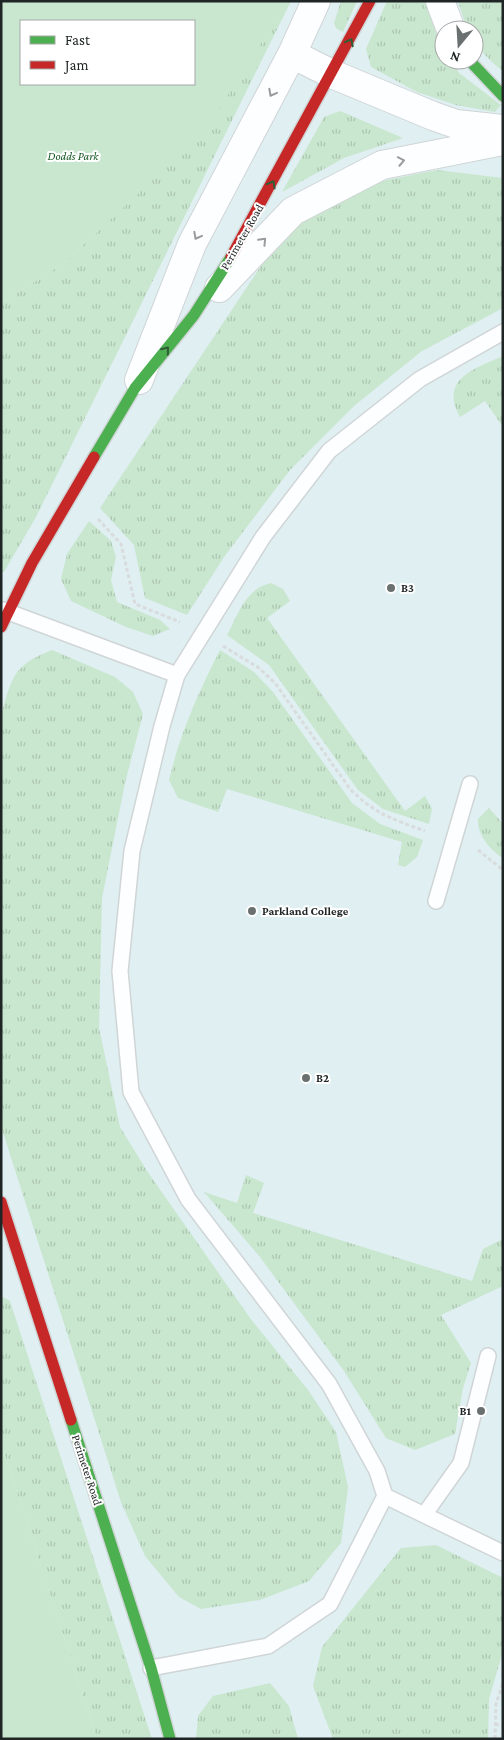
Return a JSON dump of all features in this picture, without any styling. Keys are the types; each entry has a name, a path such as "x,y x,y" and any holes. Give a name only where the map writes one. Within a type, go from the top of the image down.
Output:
{"street":[{"name":"Perimeter Road","path":"135,388 192,244 292,54 316,1"},
{"name":"Perimeter Road","path":"1,627 4,610 135,388 194,315 235,251 370,1"},
{"path":"440,1 447,20"},
{"path":"292,54 332,74 456,124 503,129"},
{"path":"478,70 503,96"},
{"path":"194,315 293,211 382,165 503,141"},
{"name":"Perimeter Road","path":"1,1202 8,1243 151,1668 170,1739"}],"lane":[{"path":"151,1668 268,1646 330,1604 385,1496 377,1471 329,1384 188,1199 131,1092 120,971 132,851 162,726 177,676 263,536 329,451 420,378 503,332"},
{"path":"4,610 177,676"},
{"path":"436,901 470,784"},
{"path":"424,1515 460,1463 488,1356"},
{"path":"385,1496 503,1553"}],"path":[{"path":"98,519 121,544 135,604 180,622"},
{"path":"224,646 259,668 275,683 350,789 364,802 375,811 425,831"},
{"path":"472,846 503,870"},
{"path":"495,1739 496,1704 503,1683"},
{"path":"495,1724 503,1726"}],"shaded area":[{"name":"Parkland College","path":"1,1 503,1 503,1739 1,1739"}],"green space":[{"name":"Dodds Park","path":"1,1 288,1 205,131 64,263 1,303"},
{"path":"288,1 291,1 36,517 4,572 1,572 1,303 64,263 204,131"},
{"path":"341,1 357,1 343,32 336,28 334,23"},
{"path":"387,1 429,1 435,20 434,70 457,70 501,105 495,112 456,105 417,92 371,67 366,49"},
{"path":"458,1 503,1 503,71 484,53 484,20 464,20"},
{"path":"340,111 403,138 344,158 282,192 324,117"},
{"path":"437,170 503,178 503,308 422,351 354,406 290,470 224,557 187,615 145,598 134,545 100,508 263,263 308,214 372,183"},
{"path":"503,356 503,427 485,401 460,417 455,404 454,393 457,384 471,371"},
{"path":"89,521 111,541 116,557 111,580 117,602 160,620 170,629 153,636 126,627 71,601 61,579 67,554"},
{"path":"271,583 283,589 290,601 267,618 405,811 425,796 432,809 429,824 383,809 358,790 269,665 227,635 239,610 249,596 262,586"},
{"path":"52,650 115,677 133,692 143,714 125,783 102,898 99,1028 120,1127 147,1171 250,1318 308,1390 336,1432 348,1487 341,1543 309,1581 260,1600 201,1609 179,1597 145,1556 121,1502 1,1126 1,716 11,682 16,674 29,662"},
{"path":"220,650 254,672 273,692 352,803 380,824 423,840 417,857 405,867 398,865 402,842 227,789 218,812 178,798 169,780 173,763 190,714"},
{"path":"489,808 503,824 503,858 489,846 482,836 478,825 478,819"},
{"path":"246,1175 264,1183 253,1213 472,1281 483,1249 503,1239 503,1286 441,1315 471,1363 463,1388 455,1434 415,1450 386,1438 344,1371 260,1257 204,1192 237,1203"},
{"path":"1,1296 10,1301 152,1739 97,1739 1,1443"},
{"path":"1,1443 97,1739 1,1739"},
{"path":"436,1545 503,1578 503,1651 489,1699 488,1739 333,1739 313,1686 322,1647 401,1548"},
{"path":"270,1683 289,1706 298,1739 196,1739 198,1716 213,1696"}],"traffic: fast":[{"path":"478,70 503,96"},
{"path":"94,457 135,388 194,315 231,257"},
{"path":"71,1420 151,1668 170,1739"}],"traffic: jam":[{"path":"231,257 370,1"},
{"path":"1,627 32,563 94,457"},
{"path":"1,1202 71,1420"}],"place":[{"name":"B3","path":"391,588"},
{"name":"Parkland College","path":"252,911"},
{"name":"B2","path":"306,1078"},
{"name":"B1","path":"481,1411"}]}
